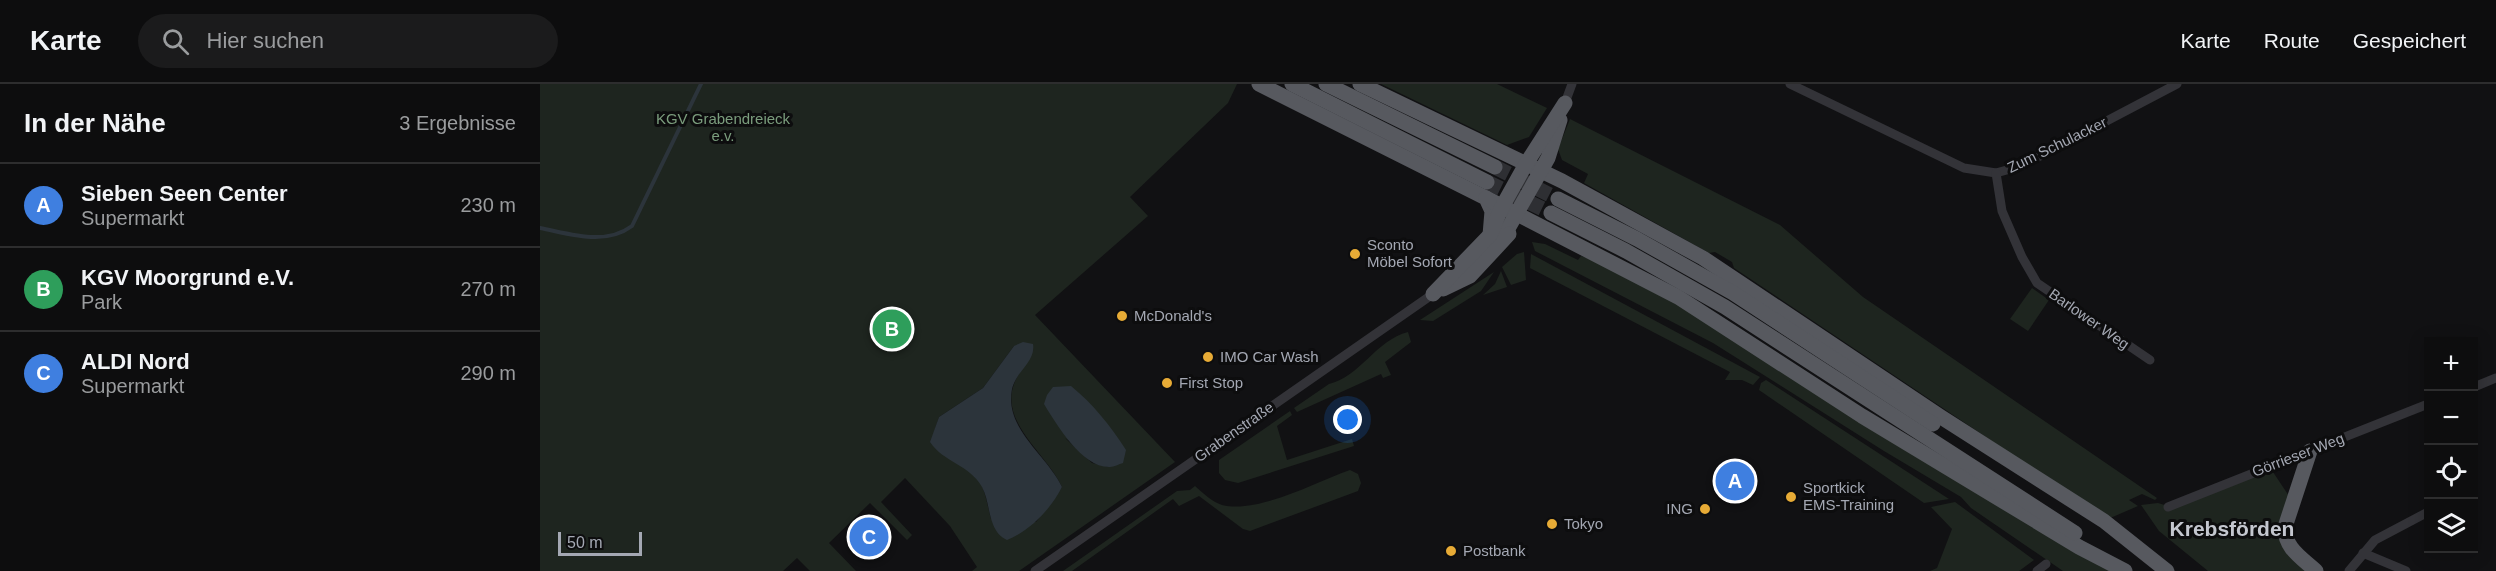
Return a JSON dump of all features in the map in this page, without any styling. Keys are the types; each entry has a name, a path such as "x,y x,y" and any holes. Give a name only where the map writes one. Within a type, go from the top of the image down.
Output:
{"highway":[{"path":"1259,84 1486,198 1512,201 1536,223 1678,297 1862,416 2079,547 2125,571"},
{"path":"1293,84 1487,182"},
{"path":"1326,84 1495,167"},
{"path":"1360,84 1509,156 1535,175 1558,180 1703,258 1941,417 2104,521 2165,571"},
{"path":"1496,238 1512,201 1535,175 1564,103"},
{"path":"1509,156 1519,157 1534,150 1564,103"},
{"path":"1512,201 1535,175 1534,150"},
{"path":"1486,198 1492,211 1496,238"},
{"path":"1558,199 1637,239 1732,293 1885,394 2165,571"},
{"path":"1551,213 1626,251 1725,307 2134,571"},
{"path":"1433,294 1496,238 1536,223"},
{"path":"2310,451 2285,527 2284,537 2290,548 2316,571"}],"street":[{"path":"1564,103 1572,84"},
{"name":"Zum Schulacker","path":"1791,84 1804,87 1964,168 1996,173 2021,166 2177,84"},
{"name":"Barlower Weg","path":"1996,173 2002,211 2022,257 2037,283 2150,360"},
{"name":"Grabenstraße","path":"1035,571 1433,294"},
{"path":"2478,385 2496,378"},
{"name":"Görrieser Weg","path":"2168,507 2424,406"},
{"path":"2349,571 2375,540 2424,514"},
{"path":"2363,553 2406,571"},
{"path":"2037,571 2046,564"}],"green space":[{"name":"KGV Grabendreieck e.v.","path":"540,84 1237,84 1228,103 1130,197 1148,216 1035,315 1175,462 1019,571 972,571 977,567 950,526 905,478 881,502 912,535 907,540 870,503 829,543 856,571 810,571 797,558 783,571 540,571","holes":["1014,346 1023,368 1014,385 1011,401 1015,416 1022,431 1062,487 1036,522 991,519 978,478 963,465 940,452 931,442 939,417 983,388","1065,438 1109,467 1092,463"]},
{"path":"1381,84 1497,84 1547,108 1529,137 1507,145"},
{"path":"1570,119 1780,225 1863,297 2157,498 2155,500 2142,494 2129,500 2138,506 2108,519 1734,268 1732,262 1715,252 1709,253 1584,183 1588,174 1562,160 1558,149"},
{"path":"1532,242 1545,244 1578,260 1581,256 1609,265 1642,282 2111,571 2063,571 1971,508 1961,497 1713,343 1535,251"},
{"path":"1524,252 1526,280 1511,285 1502,267 1517,254"},
{"path":"1531,254 1760,377 1753,385 1742,380 1725,380 1730,372 1530,268"},
{"path":"1501,271 1507,287 1483,295 1495,284"},
{"path":"1494,272 1481,291 1433,321 1420,320"},
{"path":"2032,288 2049,300 2028,331 2010,319"},
{"path":"1408,332 1411,342 1385,362 1391,375 1383,378 1381,374 1297,412 1294,408 1329,384 1350,374 1397,336"},
{"path":"1766,380 1949,499 1924,503 1759,390 1761,383"},
{"path":"1290,411 1292,415 1277,426 1287,460 1352,439 1354,446 1238,483 1225,480 1219,473 1219,460"},
{"path":"2269,466 2293,502 2285,527 2316,571 2208,571 2159,531 2141,505 2158,503 2168,506"},
{"path":"1350,470 1358,474 1361,483 1358,491 1250,531 1243,529 1199,496 1179,506 1173,499 1072,571 1063,571 1177,491 1190,490 1195,486 1211,500 1222,505 1236,507 1269,501"},
{"path":"1955,502 2034,560 2019,571 1930,571 1937,568 1952,529 1931,507"}],"shaded area":[{"path":"1023,342 1033,344 1033,350 1032,356 1017,377 1012,389 1011,403 1014,417 1028,441 1062,487 1052,504 1039,518 1024,531 1007,540 996,530 985,494 977,480 964,468 935,449 930,442 939,417 983,388 1014,346"},
{"path":"1071,386 1094,408 1120,441 1126,450 1123,463 1110,467 1090,461 1071,444 1056,423 1044,404 1047,395 1053,387"}],"waterway":[{"path":"540,228 599,237 611,236 632,226 701,84"}],"tunnel":[{"path":"1495,167 1558,199"},
{"path":"1487,182 1551,213"}],"place":[{"name":"Sconto Möbel Sofort","path":"1355,254"},
{"name":"McDonald's","path":"1122,316"},
{"name":"KGV Moorgrund e.V.","path":"892,329"},
{"name":"IMO Car Wash","path":"1208,357"},
{"name":"First Stop","path":"1167,383"},
{"name":"Sieben Seen Center","path":"1735,481"},
{"name":"Sportkick EMS-Training","path":"1791,497"},
{"name":"ING","path":"1705,509"},
{"name":"Tokyo","path":"1552,524"},
{"name":"ALDI Nord","path":"869,537"},
{"name":"Postbank","path":"1451,551"}],"district":[{"name":"Krebsförden","path":"2232,529"}]}
